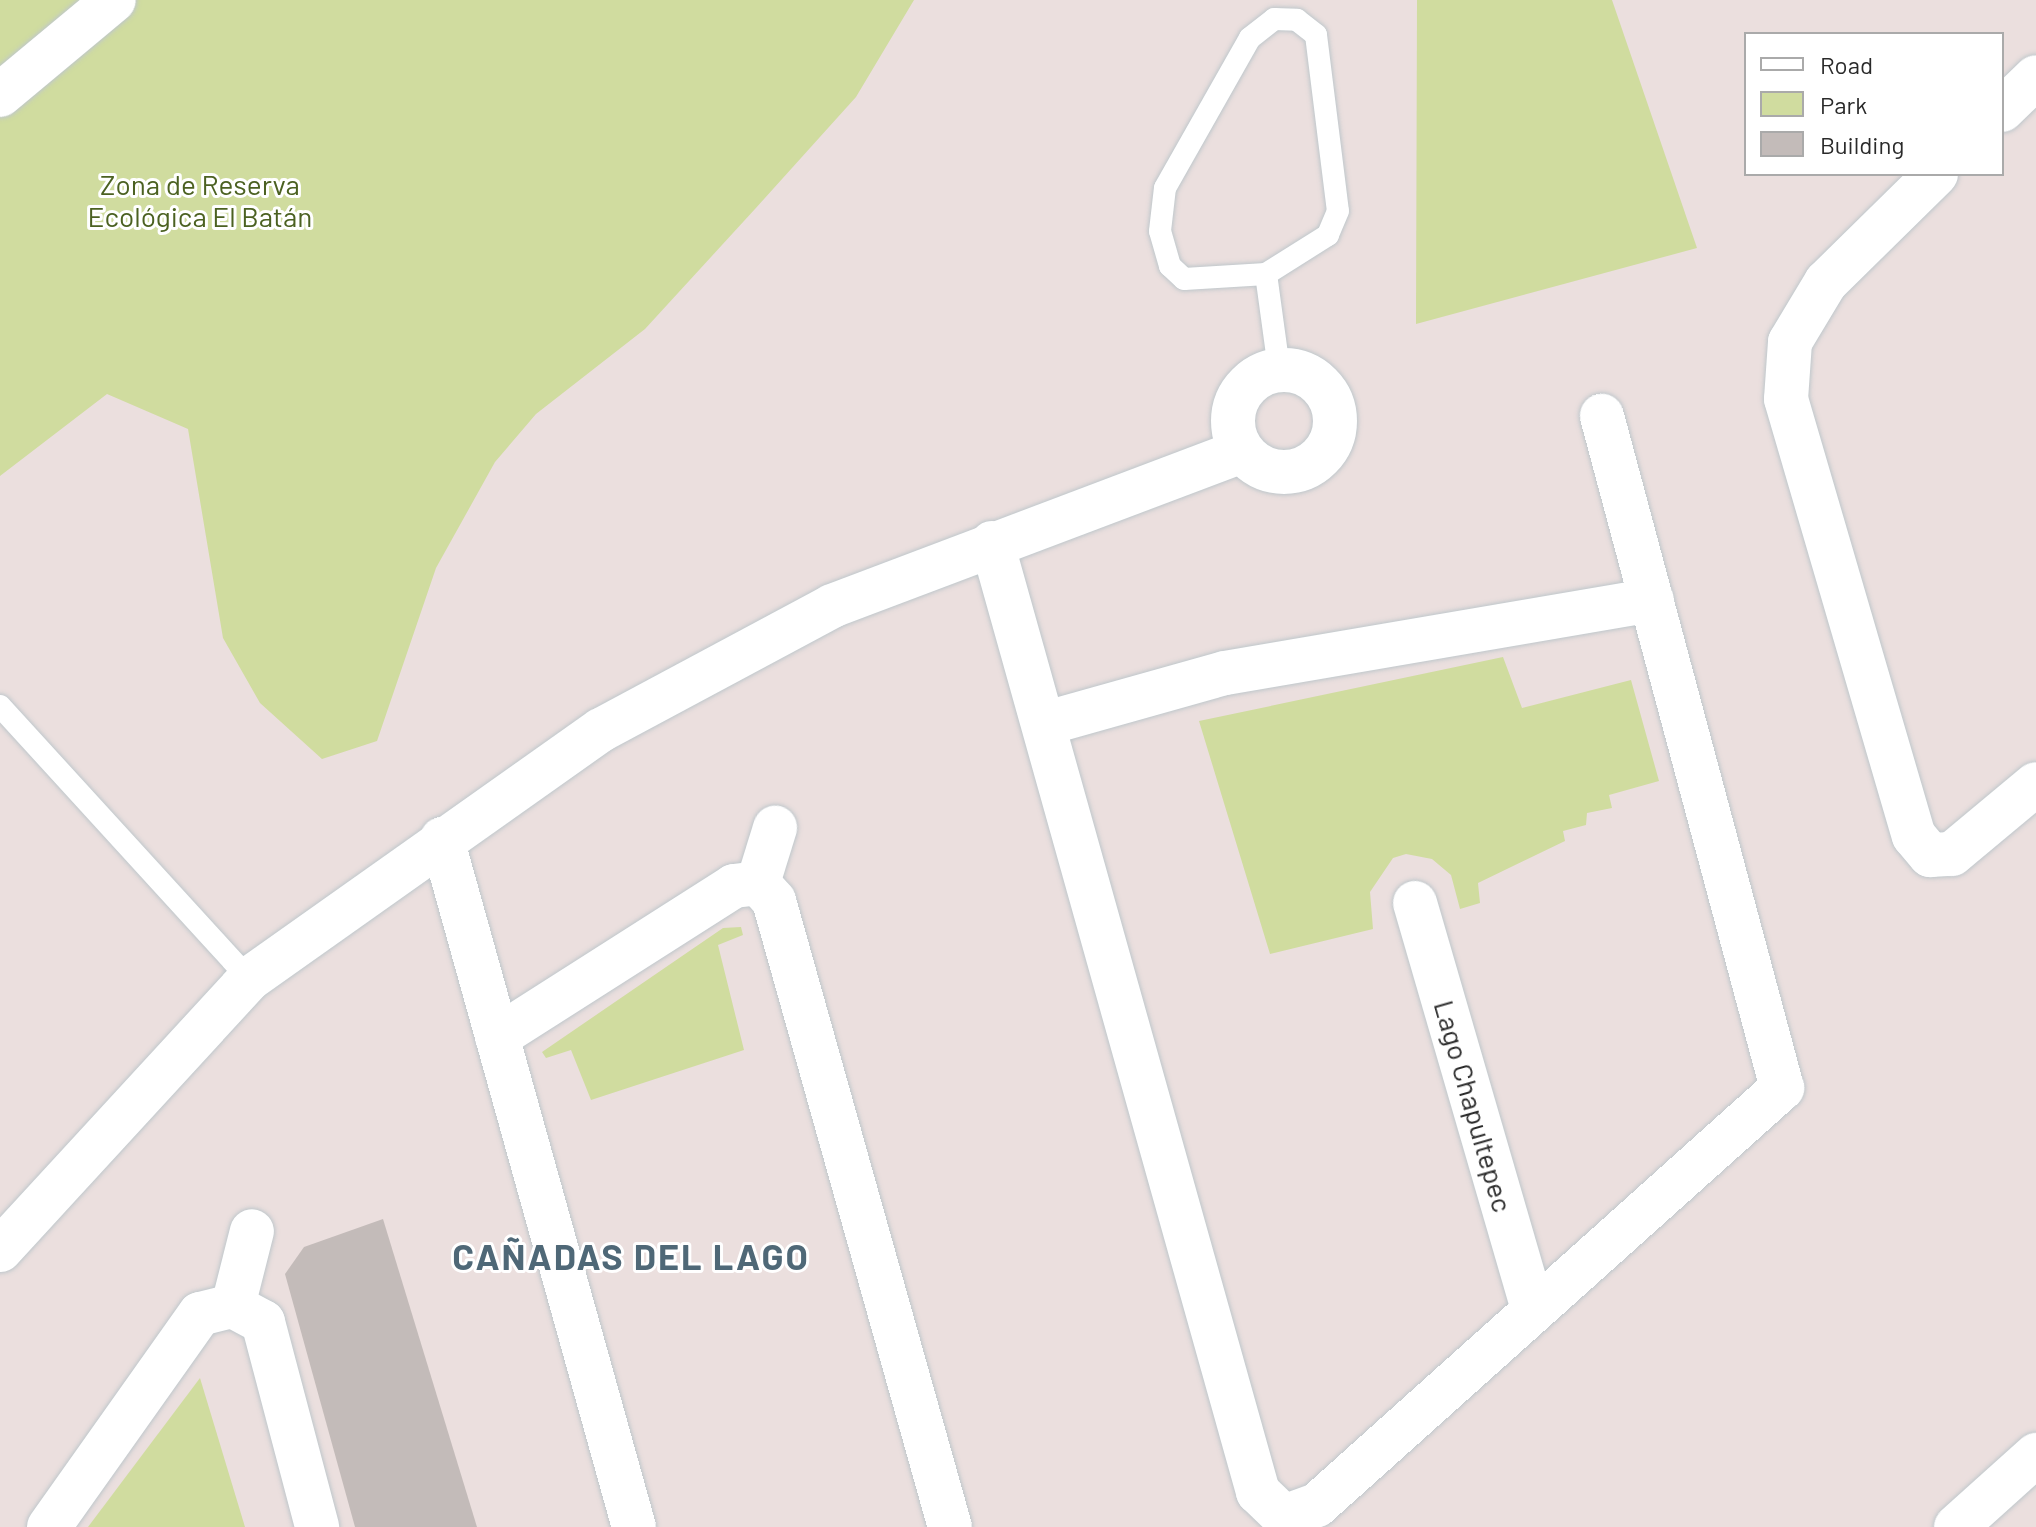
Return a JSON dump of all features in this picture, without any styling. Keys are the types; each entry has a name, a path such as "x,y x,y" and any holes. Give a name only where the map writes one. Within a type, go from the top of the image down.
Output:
{"street":[{"path":"0,95 114,0"},
{"path":"2004,108 2036,77"},
{"path":"1934,176 1826,282 1790,342 1786,399 1914,836 1930,855 1952,854 2036,784"},
{"path":"1279,369 1306,374 1327,391 1336,416 1332,443 1315,464 1289,473 1262,469 1242,451 1232,426 1237,399 1254,378 1279,369"},
{"path":"992,543 1047,723 1258,1492 1282,1522 1317,1505 1533,1309 1798,1092 1652,600 1602,416"},
{"path":"0,1250 249,979 442,839 601,730 832,606 1242,451"},
{"path":"1047,723 1225,673 1652,600"},
{"path":"758,883 775,828"},
{"path":"442,839 634,1527"},
{"path":"497,1037 734,886 758,883"},
{"path":"758,883 774,901 950,1527"},
{"name":"Lago Chapultepec","path":"1415,903 1533,1309"},
{"path":"233,1306 252,1231"},
{"path":"49,1527 200,1314 233,1306 263,1322 317,1527"},
{"path":"1956,1527 2036,1455"}],"lane":[{"path":"1274,19 1297,20 1316,35 1338,211 1328,235 1266,274 1184,279 1170,266 1160,231 1165,188 1250,38 1274,19"},
{"path":"1266,274 1279,369"},
{"path":"0,706 249,979"}],"green space":[{"name":"Zona de Reserva Ecológica El Batán","path":"0,0 914,0 856,97 755,209 645,329 536,414 495,462 436,568 377,741 322,759 260,703 223,638 188,429 107,394 0,476"},
{"path":"1417,0 1612,0 1697,248 1416,324"},
{"path":"1503,657 1522,708 1631,680 1659,781 1609,795 1612,808 1587,813 1586,825 1563,831 1565,841 1478,883 1480,903 1460,909 1451,875 1432,859 1406,854 1393,858 1370,892 1373,929 1270,954 1199,721"},
{"path":"741,927 743,935 718,945 744,1050 591,1100 571,1050 546,1058 542,1052 723,928"},
{"path":"200,1378 245,1527 88,1527"}],"building":[{"path":"383,1219 477,1527 355,1527 285,1274 304,1247"}],"district":[{"name":"CAÑADAS DEL LAGO","path":"631,1256"}]}
